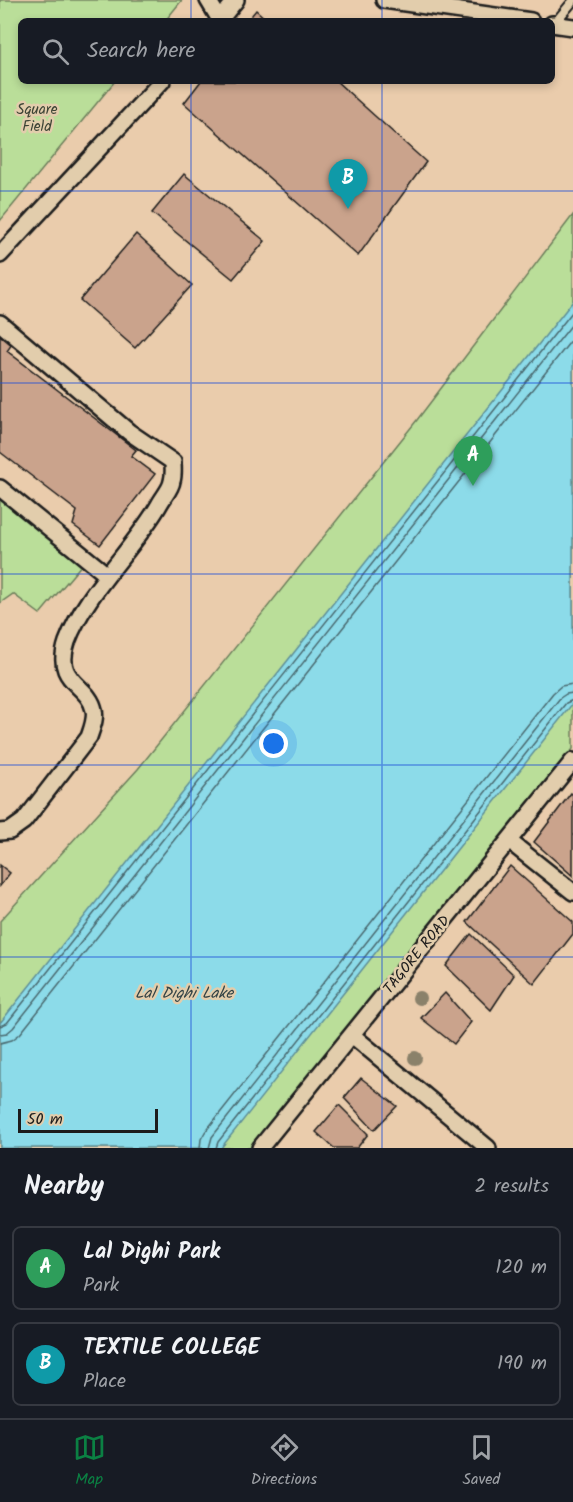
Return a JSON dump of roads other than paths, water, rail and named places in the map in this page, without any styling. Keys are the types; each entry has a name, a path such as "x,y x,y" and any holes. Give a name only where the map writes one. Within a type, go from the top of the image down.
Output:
{"street":[{"path":"208,0 217,18"},
{"path":"221,18 236,0"},
{"path":"384,0 510,18"},
{"path":"555,24 573,27"},
{"path":"0,255 159,84"},
{"path":"0,323 129,432 173,462 172,482 167,492 150,520 107,575 78,621 63,656 69,678 86,695 94,708 94,722 89,737 24,821 10,831 0,832"},
{"path":"0,488 107,575"},
{"name":"TAGORE ROAD","path":"260,1148 573,761"},
{"path":"509,841 573,892"},
{"path":"352,1035 488,1148"}],"lane":[{"path":"555,22 573,1"}],"water":[{"name":"Lal Dighi Lake","path":"573,301 573,703 221,1148 0,1148 0,1023"}],"place":[{"name":"TEXTILE COLLEGE","path":"348,209"},
{"name":"Lal Dighi Park","path":"473,486"}],"park label":[{"name":"Square Field","path":"37,118"}]}
